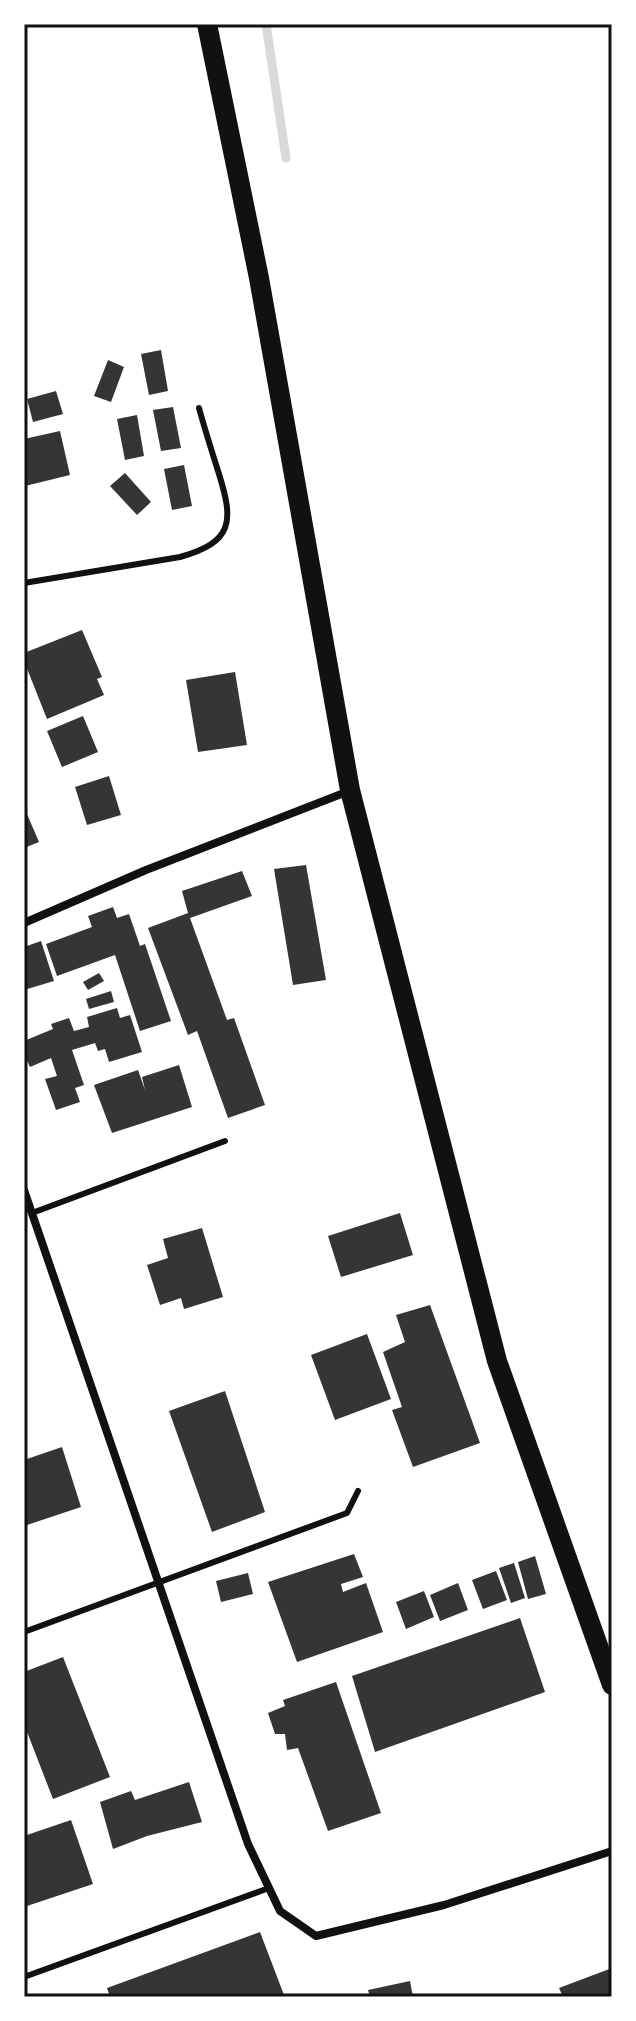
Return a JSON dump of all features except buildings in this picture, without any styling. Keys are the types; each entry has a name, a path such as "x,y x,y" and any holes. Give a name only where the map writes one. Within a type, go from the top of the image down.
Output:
{"main road":[{"path":"207,24 259,278 350,790 497,1361 612,1685"}],"street":[{"path":"24,923 146,870 350,790"},
{"path":"24,1190 248,1844 280,1911 316,1936 444,1905 612,1851"}],"lane":[{"path":"24,583 180,557 205,550 216,542 226,524 228,508 199,408"},
{"path":"32,1213 225,1141"},
{"path":"24,1632 347,1513 358,1491"},
{"path":"24,1977 269,1888"}],"waterway":[{"path":"266,24 286,158"}]}
